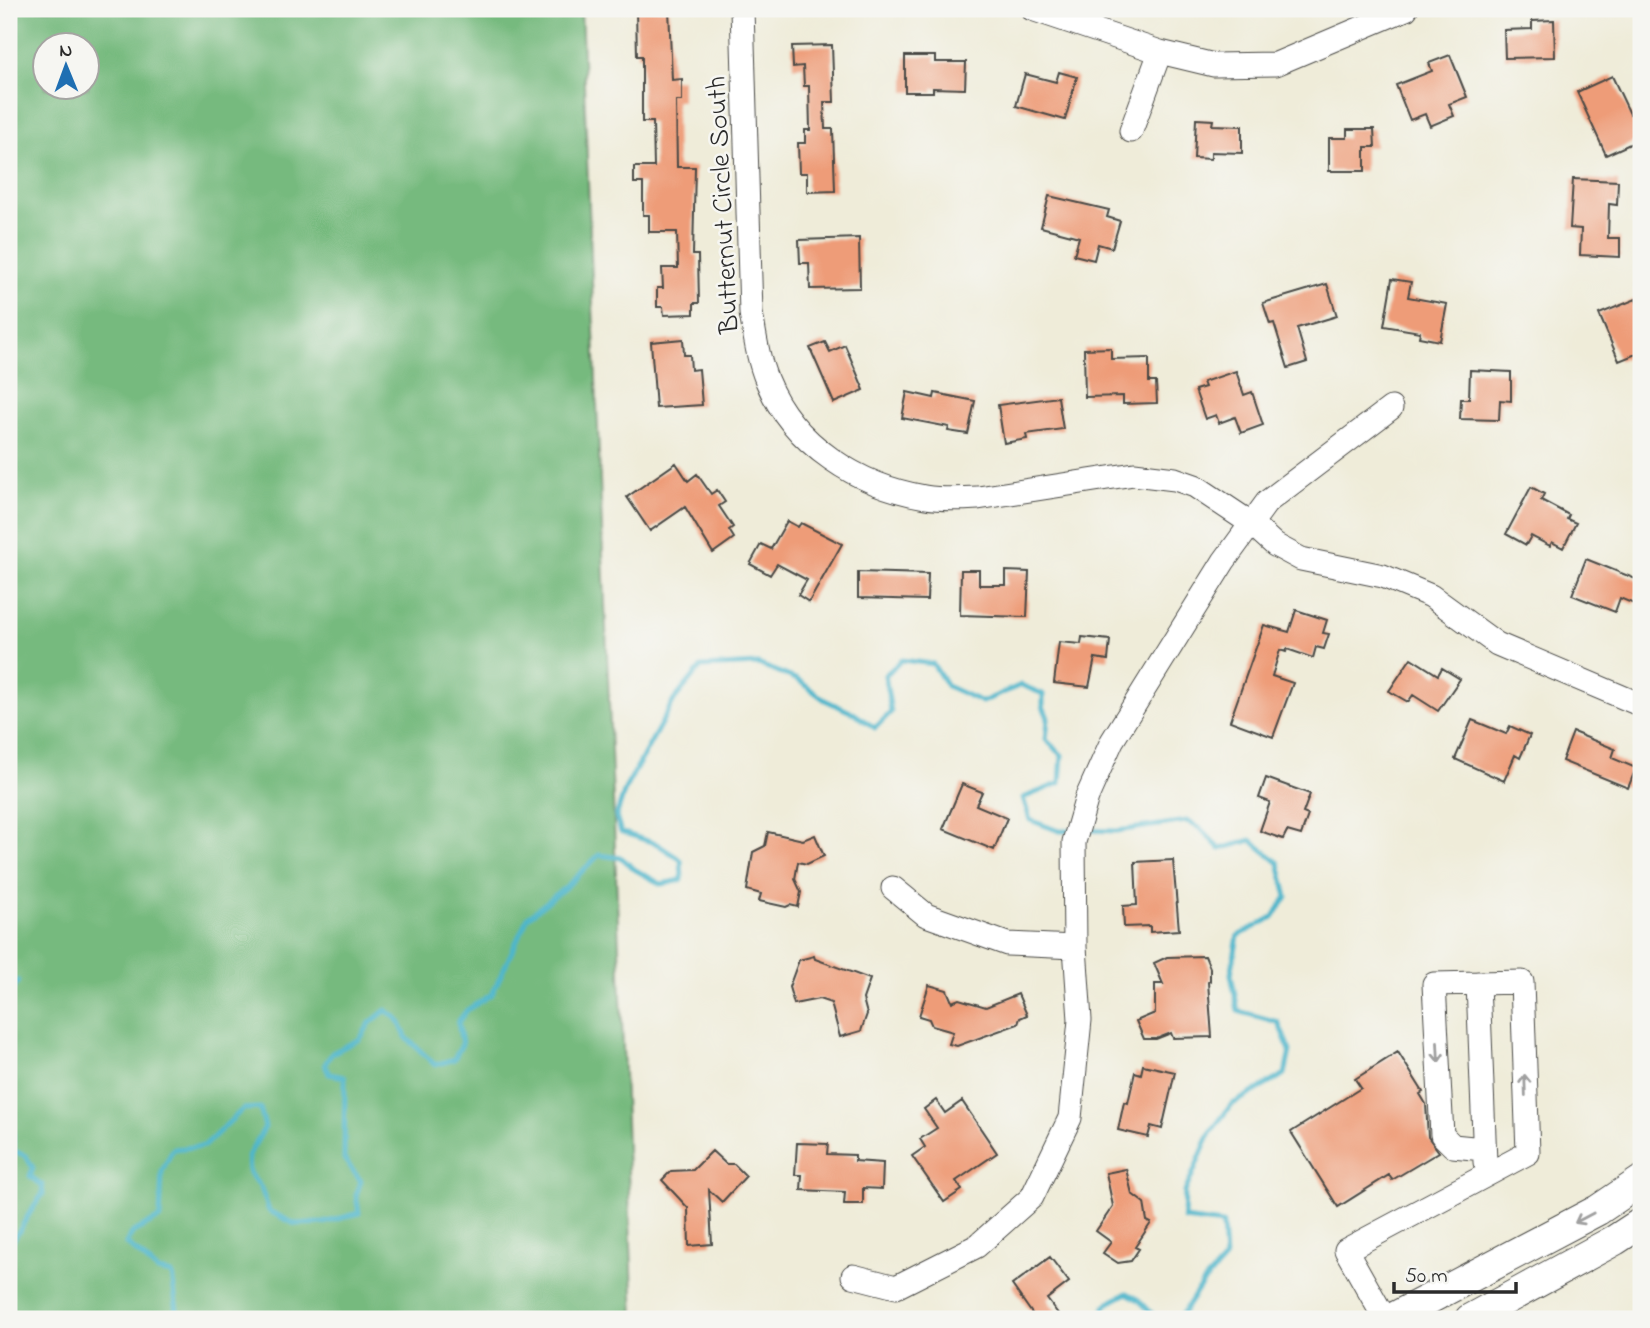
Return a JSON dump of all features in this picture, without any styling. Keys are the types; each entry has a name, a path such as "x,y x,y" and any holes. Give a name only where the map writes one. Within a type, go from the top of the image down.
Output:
{"main road":[{"path":"1391,1319 1598,1210 1641,1181"},
{"path":"1469,1319 1615,1240 1641,1223"}],"street":[{"name":"Butternut Circle South","path":"742,9 751,313 754,333 766,380 776,401 808,441 834,461 867,479 926,498 978,498 1112,477 1154,475 1195,486 1252,524 1275,545 1301,559 1383,576 1431,596 1497,644 1641,705"},
{"path":"1032,9 1160,52 1214,65 1276,64 1406,9"},
{"path":"1131,131 1160,52"},
{"path":"853,1276 896,1287 977,1246 1032,1197 1070,1118 1080,1020 1075,947 1074,842 1087,797 1112,741 1224,561 1268,502 1391,408"},
{"path":"893,888 926,915 1007,944 1075,947"},
{"path":"1385,1319 1346,1250 1528,1153 1522,982 1434,984 1443,1135 1453,1146 1483,1149"},
{"path":"1478,983 1486,1176"}],"green space":[{"path":"9,9 581,9 634,1319 9,1319"}],"building":[{"path":"636,9 669,9 672,80 682,79 682,101 676,101 677,167 695,167 693,255 698,255 699,303 694,303 694,314 664,315 663,307 657,307 657,288 663,288 662,268 678,268 677,232 649,232 649,215 643,215 643,183 634,183 634,167 654,167 653,122 642,122 642,56 637,56"},
{"path":"1554,20 1555,57 1505,58 1504,30 1532,29 1532,21"},
{"path":"832,45 834,102 824,102 825,129 833,129 835,191 807,192 807,173 799,173 798,143 805,143 805,130 810,130 809,86 804,86 803,66 793,67 792,46"},
{"path":"1450,55 1467,97 1449,104 1454,116 1430,126 1425,114 1410,120 1396,85 1432,71 1429,63"},
{"path":"905,56 935,56 935,62 966,62 965,89 933,88 933,92 905,92"},
{"path":"1059,72 1077,77 1065,120 1016,106 1025,74 1056,82"},
{"path":"1612,76 1630,114 1633,113 1641,130 1641,139 1606,155 1577,92"},
{"path":"1196,119 1213,120 1212,125 1242,126 1242,153 1211,152 1211,159 1194,158"},
{"path":"1347,129 1374,129 1375,147 1365,147 1365,171 1329,171 1329,138 1347,138"},
{"path":"1573,179 1618,181 1617,205 1609,204 1608,238 1620,238 1620,257 1580,255 1581,229 1570,228"},
{"path":"1049,196 1109,210 1107,217 1120,221 1112,248 1098,244 1094,260 1074,255 1079,237 1041,227"},
{"path":"859,238 860,288 810,289 809,263 800,263 799,240"},
{"path":"1392,279 1411,282 1408,297 1447,304 1440,341 1419,337 1420,332 1384,326"},
{"path":"1327,284 1337,316 1297,328 1307,362 1288,368 1274,323 1270,324 1263,303"},
{"path":"1636,299 1641,311 1641,352 1619,361 1599,314"},
{"path":"683,339 684,355 690,355 691,370 699,369 702,405 656,408 651,342"},
{"path":"825,342 830,352 845,345 864,390 834,403 810,348"},
{"path":"1111,348 1111,359 1149,358 1149,382 1156,382 1157,403 1123,404 1123,396 1085,397 1084,349"},
{"path":"1470,370 1511,372 1511,401 1500,400 1499,420 1460,419 1461,399 1469,399"},
{"path":"1236,371 1244,395 1252,392 1263,425 1241,433 1235,417 1219,423 1216,415 1205,419 1195,390 1205,387 1203,382"},
{"path":"907,392 934,398 935,393 975,401 968,434 948,431 949,427 902,418"},
{"path":"1058,397 1063,429 1026,434 1027,439 1004,443 998,405"},
{"path":"676,463 688,481 697,474 711,494 717,490 725,502 719,506 733,527 729,530 734,538 713,553 685,507 650,531 627,497"},
{"path":"1531,487 1544,494 1541,500 1569,515 1567,519 1576,523 1563,548 1552,542 1550,546 1531,536 1526,545 1506,534"},
{"path":"787,521 798,527 801,523 842,544 809,602 798,595 807,580 777,564 770,575 750,564 761,544 771,549"},
{"path":"1586,559 1641,581 1634,604 1620,598 1615,612 1572,595"},
{"path":"961,570 979,570 979,585 1006,585 1006,571 1029,572 1027,617 960,615"},
{"path":"858,572 928,574 927,600 858,598"},
{"path":"1296,610 1327,620 1323,633 1329,634 1324,649 1316,647 1313,658 1287,649 1286,652 1280,650 1272,676 1293,683 1273,737 1230,721 1264,625 1289,632"},
{"path":"1082,637 1110,640 1108,660 1095,658 1089,687 1054,683 1059,642 1081,644"},
{"path":"1411,658 1438,675 1442,668 1460,679 1438,711 1413,695 1408,702 1389,691"},
{"path":"1472,720 1506,734 1510,726 1530,735 1520,758 1515,755 1504,781 1455,759"},
{"path":"1573,732 1615,749 1612,758 1636,768 1628,788 1562,761"},
{"path":"1266,778 1310,794 1303,813 1308,815 1301,835 1287,831 1283,839 1260,831 1270,802 1259,798"},
{"path":"962,784 982,792 976,805 1007,818 994,850 943,829"},
{"path":"768,832 803,840 815,835 824,856 807,864 798,862 795,879 801,892 798,907 759,901 761,894 747,890 753,852 765,846"},
{"path":"1173,860 1179,930 1150,932 1150,926 1124,927 1123,906 1137,905 1135,862"},
{"path":"814,956 815,959 870,979 863,999 867,1014 861,1031 840,1037 831,1003 819,999 794,1004 789,987 799,960"},
{"path":"1205,956 1210,968 1208,982 1212,1037 1173,1038 1171,1033 1156,1039 1144,1039 1136,1021 1155,1013 1155,984 1163,984 1154,963 1167,957"},
{"path":"929,985 947,990 952,1002 959,999 986,1007 1018,994 1027,1015 1020,1018 1018,1024 957,1046 949,1044 953,1032 932,1026 929,1019 919,1016"},
{"path":"1398,1052 1423,1092 1420,1094 1426,1104 1428,1137 1439,1152 1392,1180 1389,1175 1338,1207 1291,1132 1361,1088 1355,1079"},
{"path":"1143,1065 1175,1072 1162,1129 1151,1126 1148,1137 1118,1130 1124,1102 1128,1103 1135,1072 1141,1074"},
{"path":"936,1100 945,1113 962,1101 997,1153 956,1181 962,1190 944,1202 912,1156 925,1147 920,1139 937,1128 924,1109"},
{"path":"797,1143 828,1144 827,1154 855,1155 855,1161 883,1163 882,1189 863,1188 863,1204 844,1204 845,1192 801,1190 802,1175 795,1175"},
{"path":"712,1151 726,1164 734,1164 746,1176 722,1202 709,1190 712,1244 689,1246 688,1208 662,1180 671,1171 693,1170"},
{"path":"1126,1169 1132,1194 1144,1203 1147,1221 1151,1223 1135,1247 1139,1249 1131,1261 1118,1263 1103,1253 1111,1242 1096,1231 1113,1206 1106,1173"},
{"path":"1050,1257 1069,1282 1047,1299 1062,1319 1036,1319 1012,1285"}],"waterway":[{"path":"178,1319 172,1274 158,1271 126,1243 133,1232 160,1218 162,1171 173,1149 204,1146 243,1109 260,1108 265,1127 248,1156 249,1173 261,1188 269,1211 295,1224 324,1223 359,1213 356,1195 361,1181 344,1159 345,1077 329,1074 325,1064 332,1053 360,1039 370,1023 386,1010 398,1019 406,1037 435,1065 454,1059 462,1044 458,1022 467,1010 492,994 528,917 568,885 599,855 622,858 634,869 661,884 682,880 681,860 657,844 621,832 616,817 625,789 674,700 701,667 758,664 798,680 825,700 855,714 875,728 891,712 885,675 902,660 933,664 947,686 982,702 1021,685 1043,694 1043,706 1048,718 1046,740 1062,755 1060,783 1023,798 1030,820 1059,831 1071,831"},
{"path":"1084,830 1117,831 1187,821 1201,829 1220,849 1251,840 1279,863 1287,897 1273,917 1238,936 1231,974 1238,1011 1278,1022 1290,1051 1285,1074 1231,1105 1210,1133 1185,1192 1184,1219 1223,1224 1225,1259 1202,1284 1179,1319"},
{"path":"9,994 18,981"},
{"path":"9,1119 14,1151 26,1156 33,1168 30,1176 42,1185 43,1194 11,1243"},
{"path":"1099,1319 1107,1304 1127,1293 1139,1300 1157,1319"}]}
